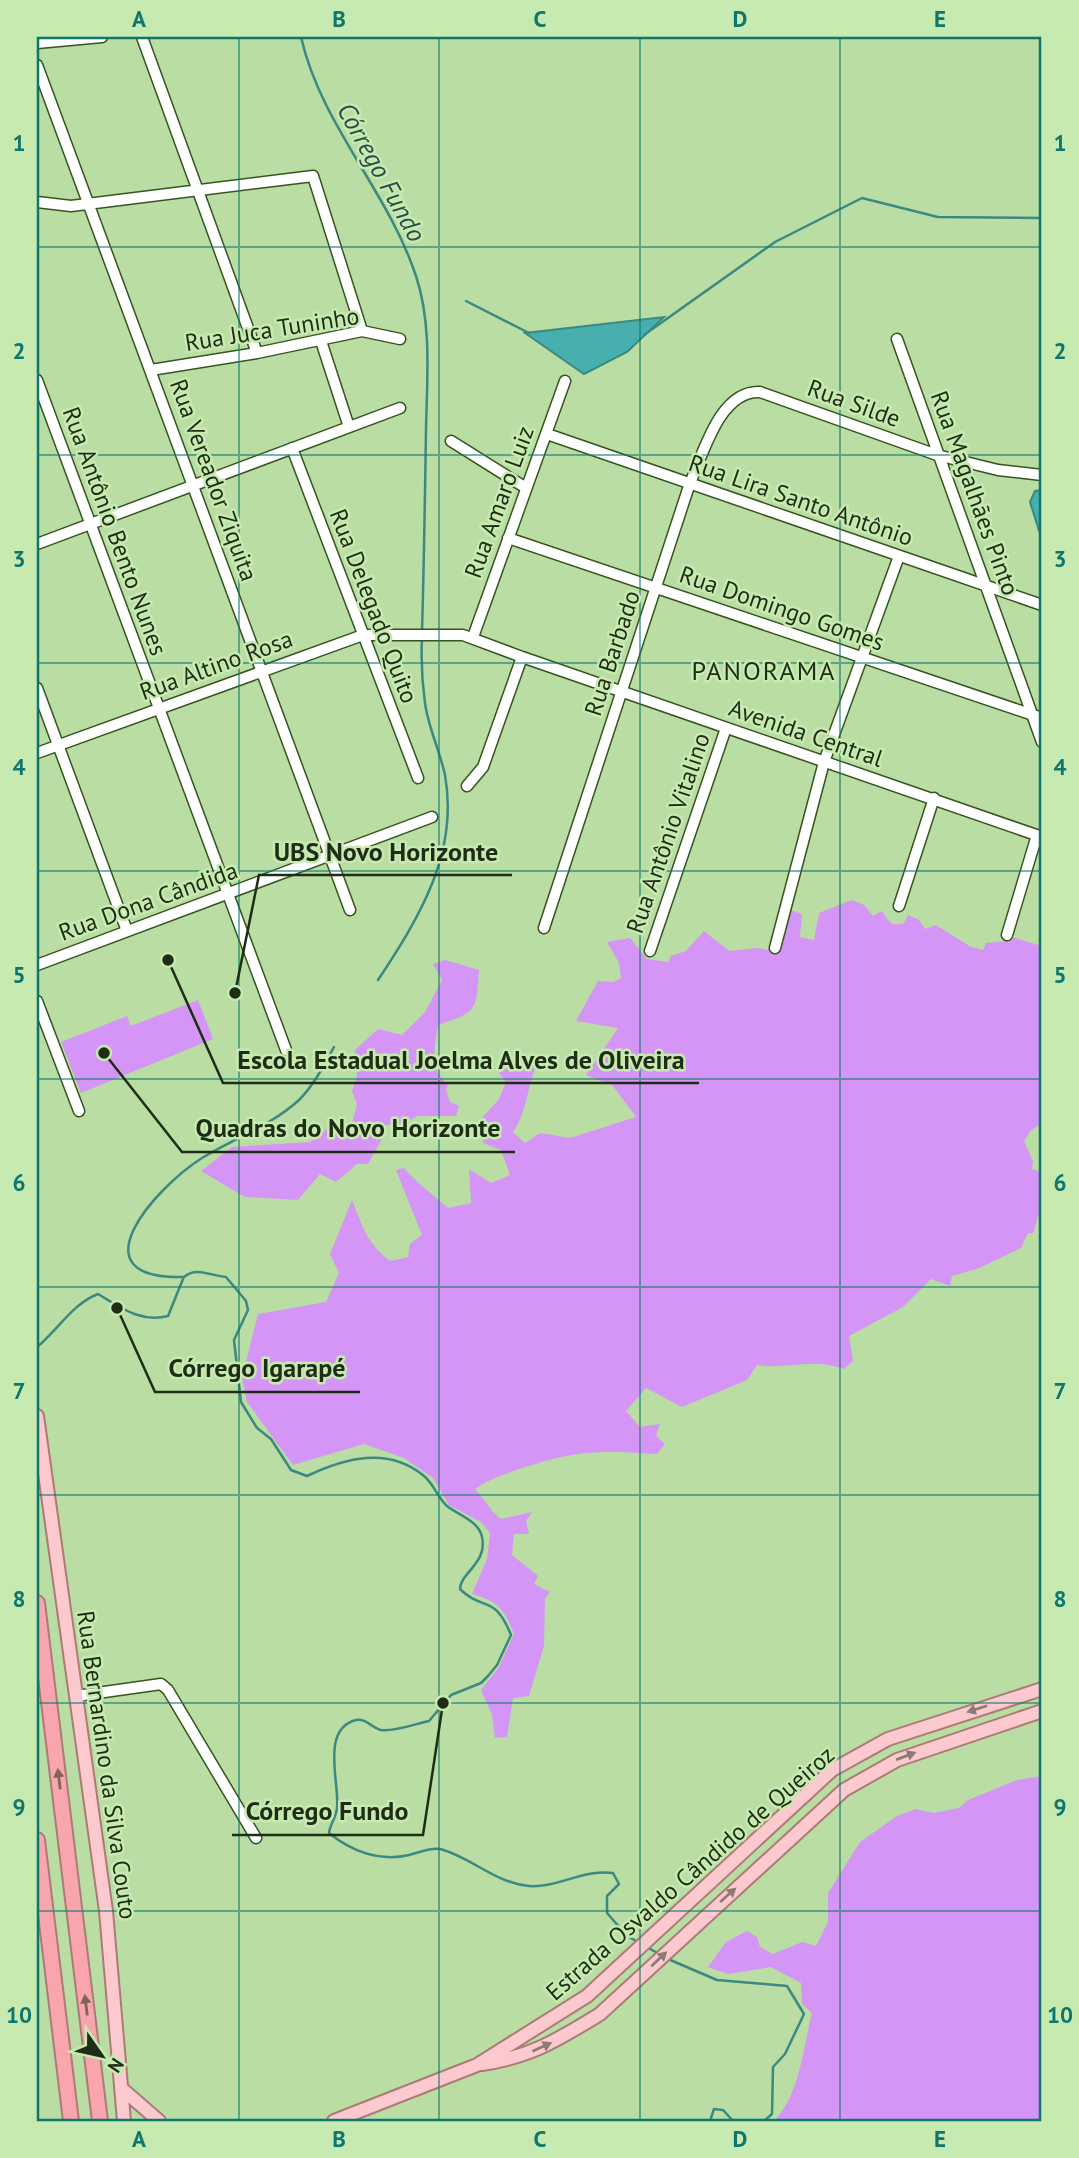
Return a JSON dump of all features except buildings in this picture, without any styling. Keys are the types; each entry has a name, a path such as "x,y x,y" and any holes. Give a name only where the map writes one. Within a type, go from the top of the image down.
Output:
{"highway":[{"path":"37,1603 100,2121"},
{"path":"37,1840 71,2121"}],"main road":[{"name":"Rua Bernardino da Silva Couto","path":"37,1416 106,1911 124,2121"},
{"name":"Estrada Osvaldo Cândido de Queiroz","path":"334,2121 477,2065 587,1996 832,1770 888,1739 1042,1689"},
{"name":"Estrada Osvaldo Cândido de Queiroz","path":"477,2065 516,2059 555,2041 600,2014 844,1790 897,1760 1042,1711"},
{"path":"121,2088 159,2121"}],"street":[{"path":"37,43 102,37"},
{"path":"142,37 257,353"},
{"name":"Rua Vereador Ziquita","path":"37,65 350,910"},
{"path":"37,202 58,206 90,203 313,176 362,331"},
{"name":"Rua Juca Tuninho","path":"151,370 257,353 362,331 400,339"},
{"name":"Rua Magalhães Pinto","path":"897,339 937,455 1037,717 1042,742"},
{"path":"321,341 349,427"},
{"name":"Rua Antônio Bento Nunes","path":"37,380 286,1050"},
{"name":"Rua Amaro Luiz","path":"473,637 565,381"},
{"name":"Rua Silde","path":"735,398 746,391 760,392 937,455 998,470 1042,475"},
{"name":"Rua Barbado","path":"544,928 690,483 713,431 735,398"},
{"path":"37,544 400,408"},
{"name":"Rua Lira Santo Antônio","path":"547,434 1042,605"},
{"path":"451,441 526,488"},
{"name":"Rua Delegado Quito","path":"292,448 418,778"},
{"name":"Rua Domingo Gomes","path":"508,538 1037,717"},
{"path":"775,948 824,762 899,556"},
{"name":"Avenida Central","path":"413,633 436,632 473,637 522,657 1040,836"},
{"name":"Rua Altino Rosa","path":"37,753 363,635 413,633"},
{"path":"467,786 483,767 522,657"},
{"path":"37,688 127,931"},
{"name":"Rua Antônio Vitalino","path":"650,951 726,728"},
{"path":"899,906 934,798"},
{"name":"Rua Dona Cândida","path":"37,965 432,817"},
{"path":"1007,935 1040,836"},
{"path":"37,1001 79,1111"},
{"path":"76,1696 161,1684 256,1838"}],"shaded area":[{"path":"852,900 864,905 873,916 882,911 893,924 904,923 908,915 919,920 925,929 936,925 971,947 983,950 986,943 1007,941 1012,937 1042,946 1042,1124 1031,1130 1024,1141 1033,1161 1032,1169 1042,1172 1042,1194 1038,1200 1041,1207 1033,1233 1028,1233 1021,1248 977,1269 952,1276 950,1286 931,1279 903,1307 849,1336 853,1361 844,1369 820,1364 757,1365 747,1380 682,1407 646,1388 626,1411 640,1427 660,1424 656,1436 665,1444 657,1454 603,1452 556,1458 519,1469 475,1489 501,1519 532,1512 526,1521 529,1534 514,1534 512,1555 538,1576 534,1584 550,1592 545,1598 544,1646 529,1696 513,1698 507,1737 495,1738 492,1715 481,1690 499,1667 514,1634 507,1618 495,1604 472,1594 487,1559 490,1533 481,1522 449,1505 433,1478 404,1458 364,1444 293,1465 247,1402 242,1378 258,1314 326,1302 339,1273 330,1254 352,1200 366,1233 382,1255 390,1261 408,1257 410,1244 422,1235 396,1170 404,1168 448,1208 471,1203 469,1169 491,1183 510,1175 501,1150 483,1143 482,1118 499,1099 506,1082 499,1073 522,1059 542,1056 533,1075 523,1112 513,1132 525,1143 540,1133 570,1138 636,1117 613,1086 586,1075 618,1028 576,1021 598,981 613,982 621,978 619,963 607,942 630,938 647,959 668,962 671,956 686,951 704,931 729,951 758,948 778,952 790,910 802,914 800,937 814,940 819,913"},
{"path":"445,960 479,970 477,994 472,1008 460,1017 438,1025 435,1065 448,1084 446,1090 450,1102 459,1106 456,1116 418,1116 402,1124 384,1125 384,1135 368,1164 357,1164 336,1182 320,1174 298,1200 245,1197 201,1171 232,1147 310,1142 327,1129 340,1137 352,1123 357,1104 352,1091 357,1075 355,1050 378,1029 402,1035 425,1012 442,980 433,964"},
{"path":"198,1000 213,1039 81,1093 61,1042 127,1016 131,1026"},
{"path":"1042,1776 1042,2121 774,2121 790,2098 795,2085 812,2013 802,2004 801,1983 771,1967 728,1974 708,1967 726,1942 747,1931 757,1937 760,1947 773,1954 802,1942 816,1946 828,1922 828,1893 860,1842 897,1816 916,1809 933,1813 959,1808 968,1800 1017,1780"}],"water":[{"path":"664,317 627,352 584,374 525,333"},
{"path":"1042,490 1042,540 1030,502 1035,491"}],"waterway":[{"name":"Córrego Fundo","path":"301,37 323,100 389,215 404,245 421,294 427,371 422,631"},
{"path":"644,335 775,242 862,198 938,217 1042,218"},
{"path":"466,301 529,333"},
{"path":"378,980 408,933 432,884 446,831 448,804 445,775 425,703 422,638"},
{"name":"Córrego Fundo","path":"334,1047 299,1100 265,1124 202,1158 164,1189 134,1230 128,1248 133,1264 151,1274 184,1277 199,1272 226,1277 246,1301 248,1310 234,1340 241,1402 257,1428 271,1439 291,1470 307,1476 351,1460 381,1458 396,1461 424,1476 444,1502 480,1531 483,1546 481,1554 464,1578 460,1589 493,1608 505,1622 511,1635 497,1665 481,1683 451,1695 429,1721 386,1730 360,1720 345,1725 338,1734 335,1745 337,1808 329,1833 356,1850 376,1856 398,1857 428,1849 440,1849 505,1880 529,1886 602,1872 613,1873 619,1884 607,1896 607,1913 627,1936 638,1942"},
{"path":"37,1347 80,1304 98,1294 139,1316 168,1316 183,1279"},
{"name":"Córrego Fundo","path":"647,1947 659,1954"},
{"name":"Córrego Fundo","path":"668,1959 717,1980 787,1986 804,2014 785,2054 773,2067 772,2114 764,2121"},
{"name":"Córrego Fundo","path":"710,2121 714,2109 723,2110 733,2121"}],"place":[{"name":"Escola Estadual Joelma Alves de Oliveira","path":"168,960"},
{"name":"UBS Novo Horizonte","path":"235,993"},
{"name":"Quadras do Novo Horizonte","path":"104,1053"},
{"name":"Córrego Igarapé","path":"117,1308"},
{"name":"Córrego Fundo","path":"443,1703"}],"district":[{"name":"PANORAMA","path":"764,670"}]}
